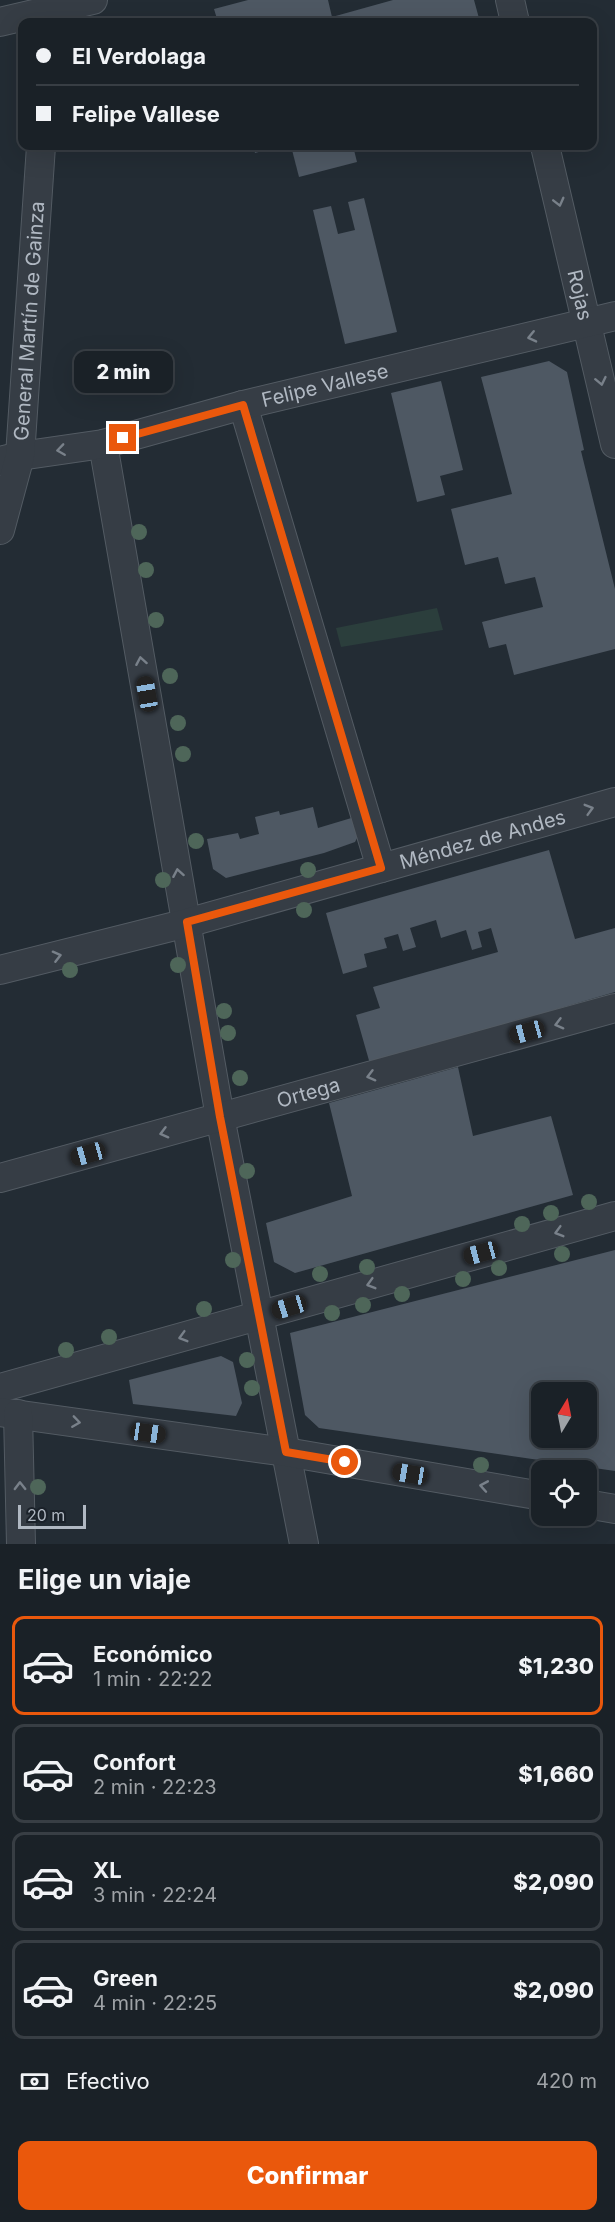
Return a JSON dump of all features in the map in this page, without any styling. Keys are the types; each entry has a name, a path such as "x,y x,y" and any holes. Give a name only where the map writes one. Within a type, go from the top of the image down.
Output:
{"street":[{"path":"19,18 93,0"},
{"path":"510,0 514,18"},
{"path":"0,22 18,18"},
{"name":"General Martín de Gainza","path":"0,530 10,458 41,150"},
{"name":"Rojas","path":"546,150 602,320 615,444"},
{"name":"Felipe Vallese","path":"10,458 103,444 243,405 602,320"},
{"path":"243,405 381,868"},
{"path":"103,444 220,1117 304,1544"},
{"name":"Méndez de Andes","path":"0,970 187,922 615,802"},
{"name":"Ortega","path":"0,1178 615,1008"},
{"path":"0,1388 615,1216"},
{"path":"21,1544 9,1413 286,1452 531,1494"},
{"path":"597,1506 615,1509"}],"green space":[{"path":"437,608 443,630 341,647 336,628"}],"building":[{"path":"248,0 328,0 332,17 393,0 474,0 479,18 217,18 214,9"},
{"path":"292,150 354,150 357,162 299,177"},
{"path":"364,198 397,332 345,344 313,210 331,206 338,234 355,230 348,202"},
{"path":"549,361 567,372 584,450 581,451 615,589 615,649 514,675 506,644 489,648 482,622 543,607 535,577 505,584 498,557 465,565 451,509 512,494 481,377"},
{"path":"441,381 463,470 440,476 445,495 417,502 391,393"},
{"path":"313,807 318,828 358,816 361,830 355,842 324,853 226,878 213,869 207,839 238,833 240,839 259,834 255,817 279,811 280,815"},
{"path":"549,850 575,939 615,928 615,992 370,1064 356,1015 380,1008 373,987 498,952 491,928 478,932 482,947 472,950 466,930 441,938 436,920 410,928 416,947 403,951 398,934 384,938 387,948 364,954 367,967 343,974 326,913"},
{"path":"458,1067 473,1136 551,1116 573,1195 295,1273 274,1262 266,1223 352,1196 329,1103"},
{"path":"615,1250 615,1471 597,1468 597,1460 539,1460 319,1428 305,1415 290,1333"},
{"path":"221,1356 233,1362 242,1403 236,1416 133,1404 129,1380"}],"route":[{"path":"123,438 243,405 381,868 187,922 220,1117 286,1452 345,1462"}]}
